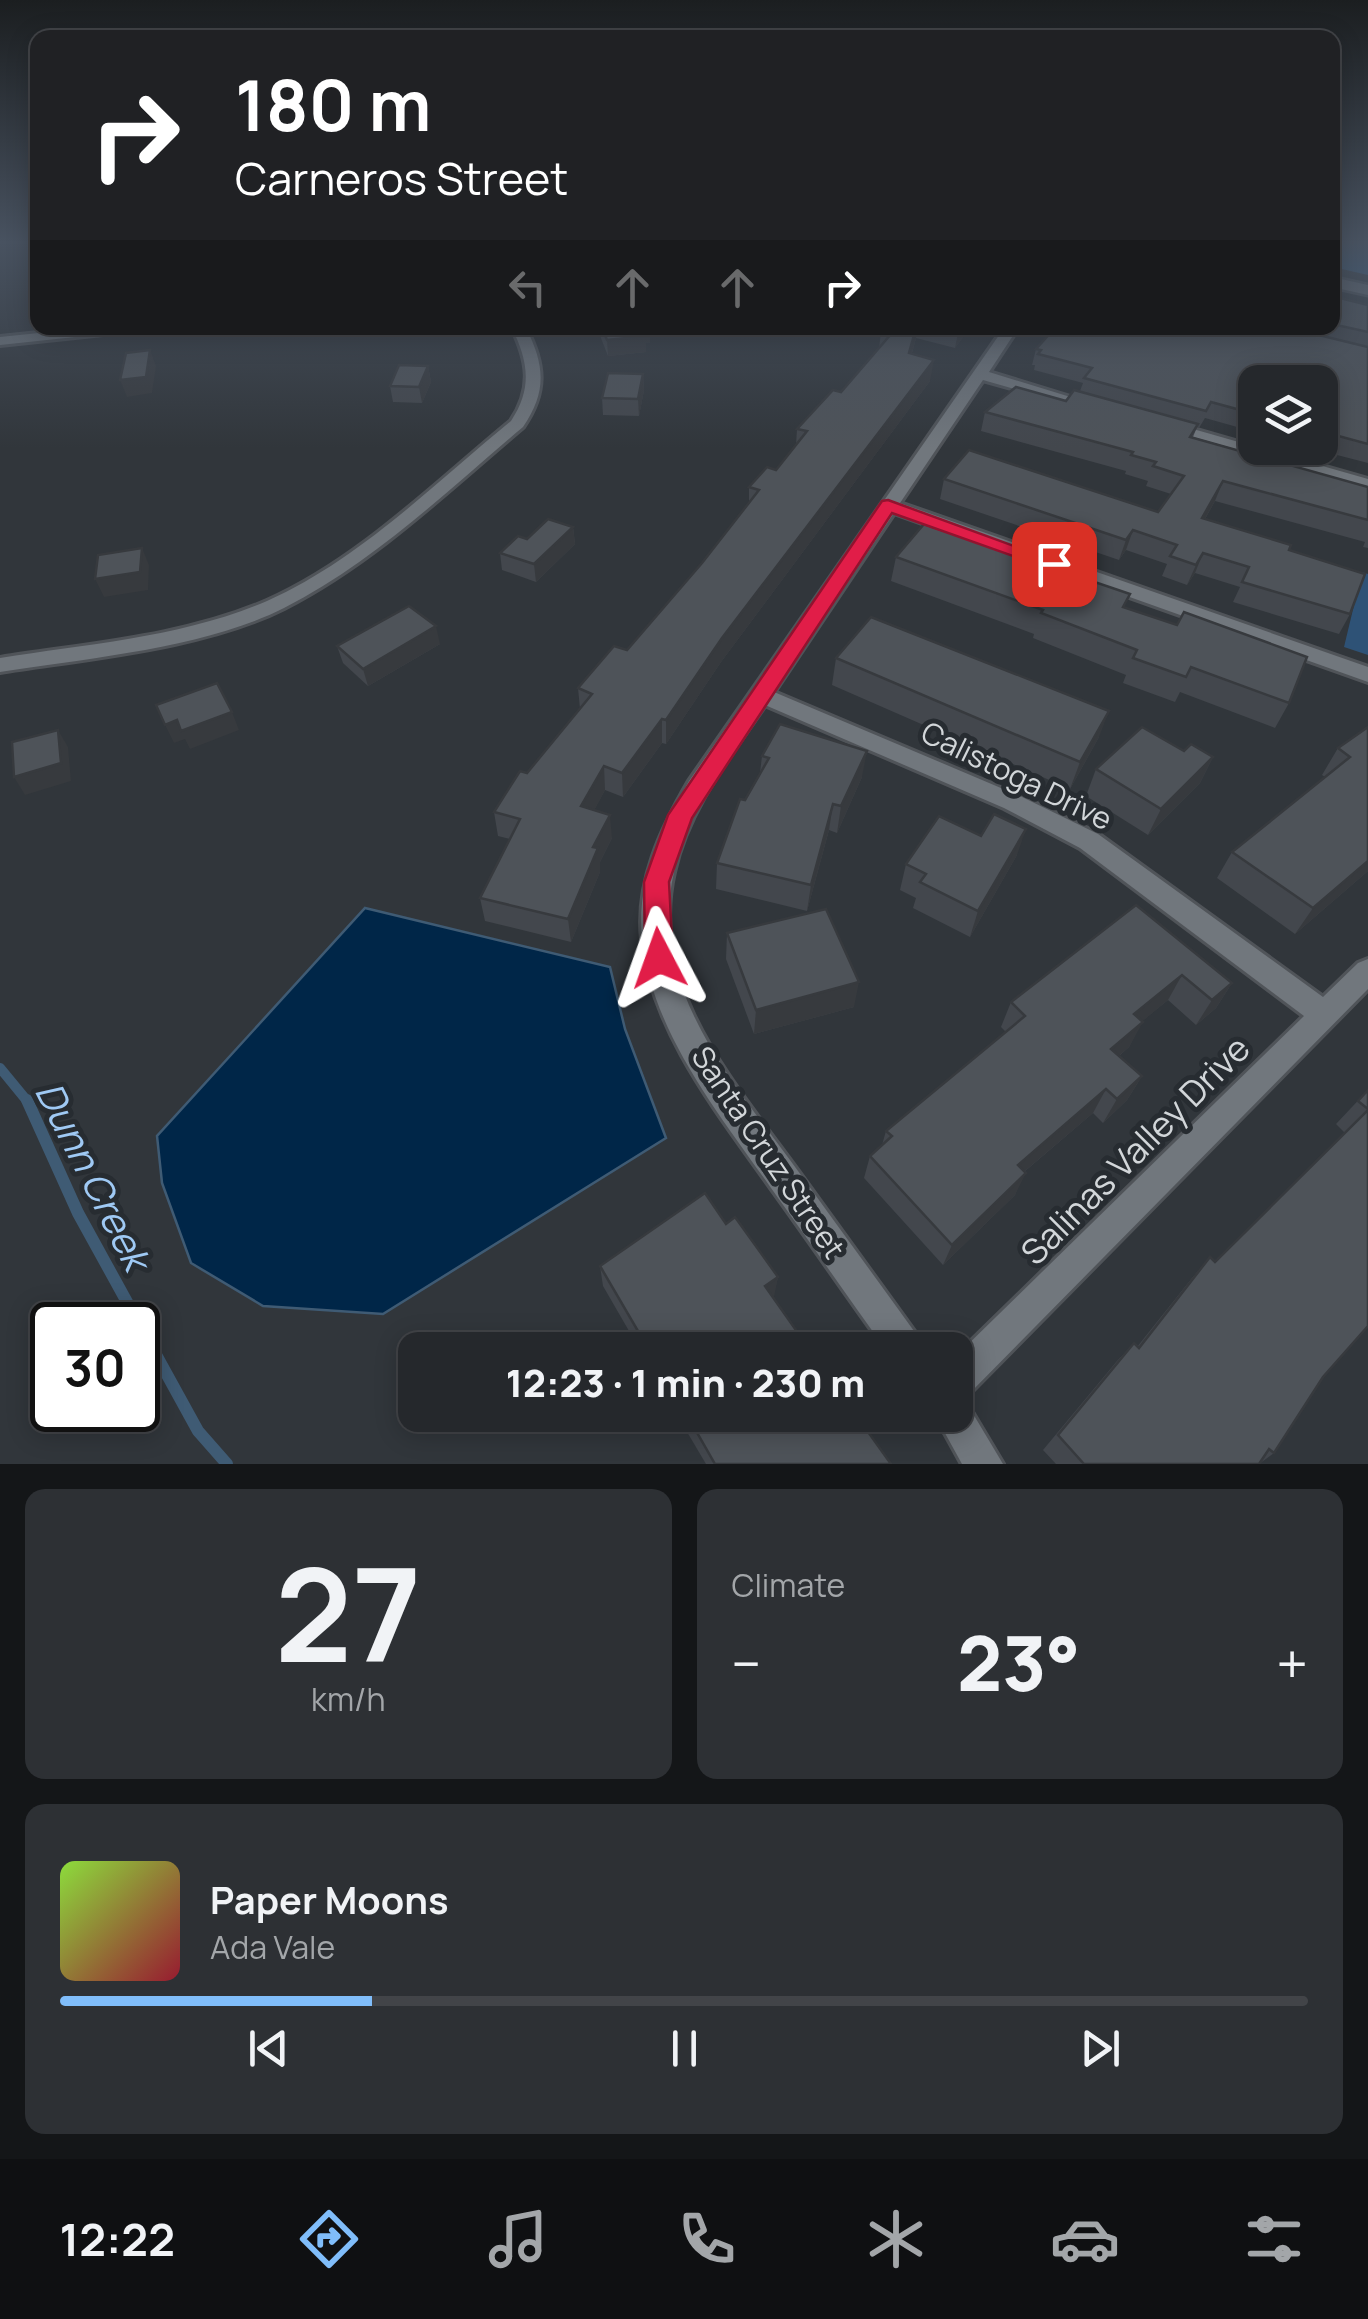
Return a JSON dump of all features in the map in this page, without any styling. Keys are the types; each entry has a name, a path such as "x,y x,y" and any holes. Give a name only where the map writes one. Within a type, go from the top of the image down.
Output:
{"street":[{"path":"0,341 56,335"},
{"path":"0,665 138,643 208,626 274,605 331,576 517,424 528,410 538,380 533,354 523,335"},
{"name":"Santa Cruz Street","path":"894,1332 704,1062 674,1004 659,958 656,882 689,801 1006,335"},
{"path":"980,374 1120,414"},
{"path":"1140,419 1368,484"},
{"path":"888,505 1368,674"},
{"name":"Calistoga Drive","path":"761,695 1012,802 1088,841 1324,1014"},
{"name":"Salinas Valley Drive","path":"973,1364 1368,971"},
{"path":"964,1432 984,1464"}],"shaded area":[{"path":"1362,572 1368,574 1368,655 1344,647"},
{"path":"365,908 610,967 625,1029 666,1138 383,1314 263,1306 191,1263 162,1183 157,1136"}],"building":[{"path":"1340,311 1368,311 1368,332 1340,326"},
{"path":"605,335 646,336 607,340"},
{"path":"890,335 914,335 909,353 934,360 722,638 666,720 662,719 622,773 604,766 581,806 610,815 593,847 598,848 568,919 480,898 520,819 494,812 520,771 527,773 592,694 578,688 614,646 627,650 759,490 749,487 767,467 776,470 807,431 797,429 833,390 841,392"},
{"path":"1049,335 1319,335 1368,347 1368,444 1338,436 1338,365 1238,365 1238,409 1211,402 1206,411 1084,378 1092,368 1038,354 1041,350 1036,349"},
{"path":"150,350 146,377 120,380 126,353"},
{"path":"399,365 428,366 419,387 390,386"},
{"path":"608,373 643,374 638,399 602,398"},
{"path":"1016,387 1066,401 1074,390 1198,424 1190,437 1238,450 1238,465 1290,465 1368,487 1368,520 1223,481 1202,518 1291,545 1289,550 1365,574 1350,614 1242,582 1249,567 1203,553 1196,565 1170,556 1177,545 1133,530 1126,540 944,479 969,450 1158,512 1184,476 1153,466 1156,462 1131,455 1133,452 985,412"},
{"path":"548,519 573,527 534,564 500,553 518,536 527,539"},
{"path":"924,524 1130,594 1123,607 1177,625 1184,612 1307,657 1289,703 1191,667 1186,677 1133,658 1137,650 1041,613 1043,610 896,557"},
{"path":"142,548 140,572 95,579 98,555"},
{"path":"409,606 436,626 363,669 337,646"},
{"path":"871,617 1109,711 1080,762 836,658"},
{"path":"217,683 232,712 181,731 177,720 165,725 156,705"},
{"path":"780,724 867,751 841,806 833,804 811,885 717,863 740,799 745,800 769,758 762,756"},
{"path":"1142,727 1184,751 1191,744 1213,757 1161,809 1096,769"},
{"path":"1368,727 1368,861 1313,908 1232,852 1350,757 1338,748"},
{"path":"58,730 61,763 14,777 12,742"},
{"path":"994,814 1026,829 978,911 920,882 926,874 906,864 939,816 981,836"},
{"path":"1136,905 1232,983 1212,1000 1182,975 1134,1014 1143,1022 1111,1049 1142,1076 1117,1099 1106,1089 1018,1165 1026,1173 952,1245 870,1156 892,1136 886,1131 1025,1016 1011,1002"},
{"path":"826,909 859,982 756,1010 727,933"},
{"path":"1368,1090 1368,1109 1358,1101"},
{"path":"1368,1110 1368,1326 1323,1377 1274,1453 1269,1449 1259,1464 1084,1464 1058,1435 1134,1343 1139,1348 1210,1257 1215,1262"},
{"path":"705,1193 726,1224 735,1217 778,1277 765,1286 797,1332 638,1332 600,1266"},
{"path":"697,1432 868,1432 891,1464 715,1464"}],"waterway":[{"name":"Dunn Creek","path":"0,1068 28,1102"},
{"name":"Dunn Creek","path":"28,1102 78,1213 198,1431 227,1464"}],"route":[{"path":"659,958 656,882 680,815 888,505 1054,564"}]}
